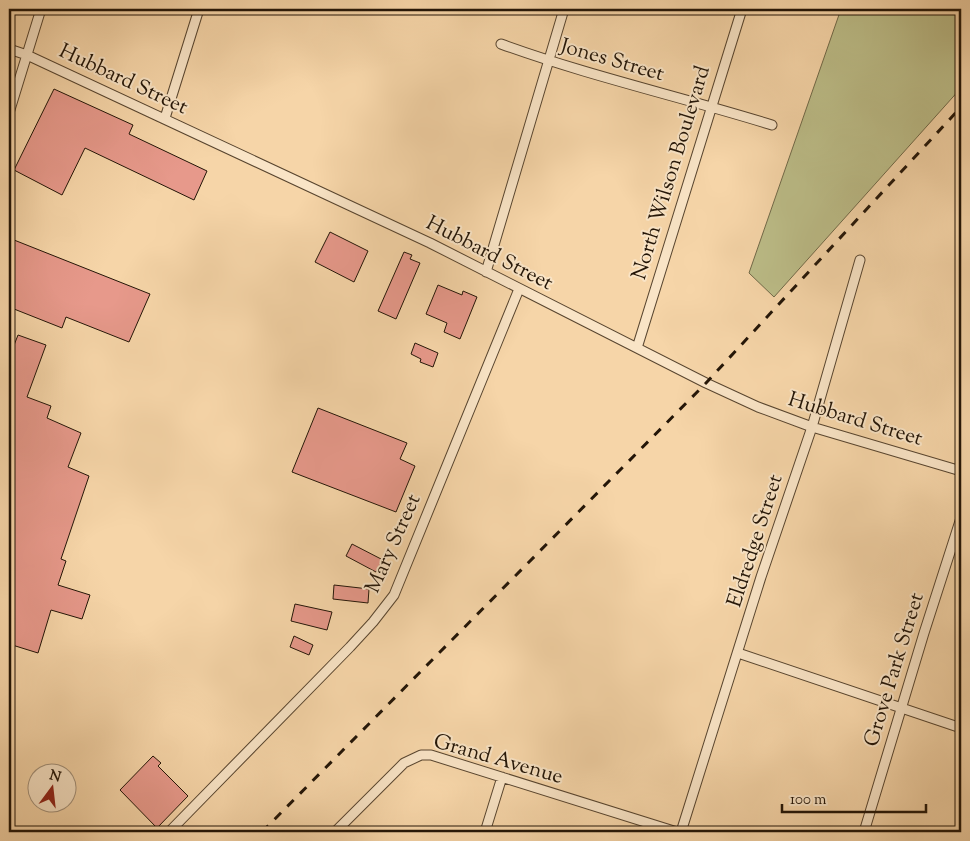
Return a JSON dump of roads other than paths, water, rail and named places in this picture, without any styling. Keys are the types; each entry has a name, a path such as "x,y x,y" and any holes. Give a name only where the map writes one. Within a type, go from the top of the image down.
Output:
{"street":[{"path":"9,113 41,9"},
{"path":"165,118 199,9"},
{"path":"486,272 547,61 564,9"},
{"name":"North Wilson Boulevard","path":"637,348 742,9"},
{"name":"Jones Street","path":"501,44 547,61 711,106 772,125"},
{"name":"Hubbard Street","path":"9,49 27,55 165,118 353,207 758,408 812,427 961,471"},
{"name":"Eldredge Street","path":"681,832 812,427 860,260"},
{"name":"Mary Street","path":"169,832 374,622 394,595 520,289"},
{"name":"Grove Park Street","path":"864,832 961,518"},
{"path":"738,653 961,728"},
{"name":"Grand Avenue","path":"335,832 404,763 421,755 431,754 677,832"},
{"path":"485,832 502,778"}],"railway":[{"path":"262,832 706,383 961,107"}]}
